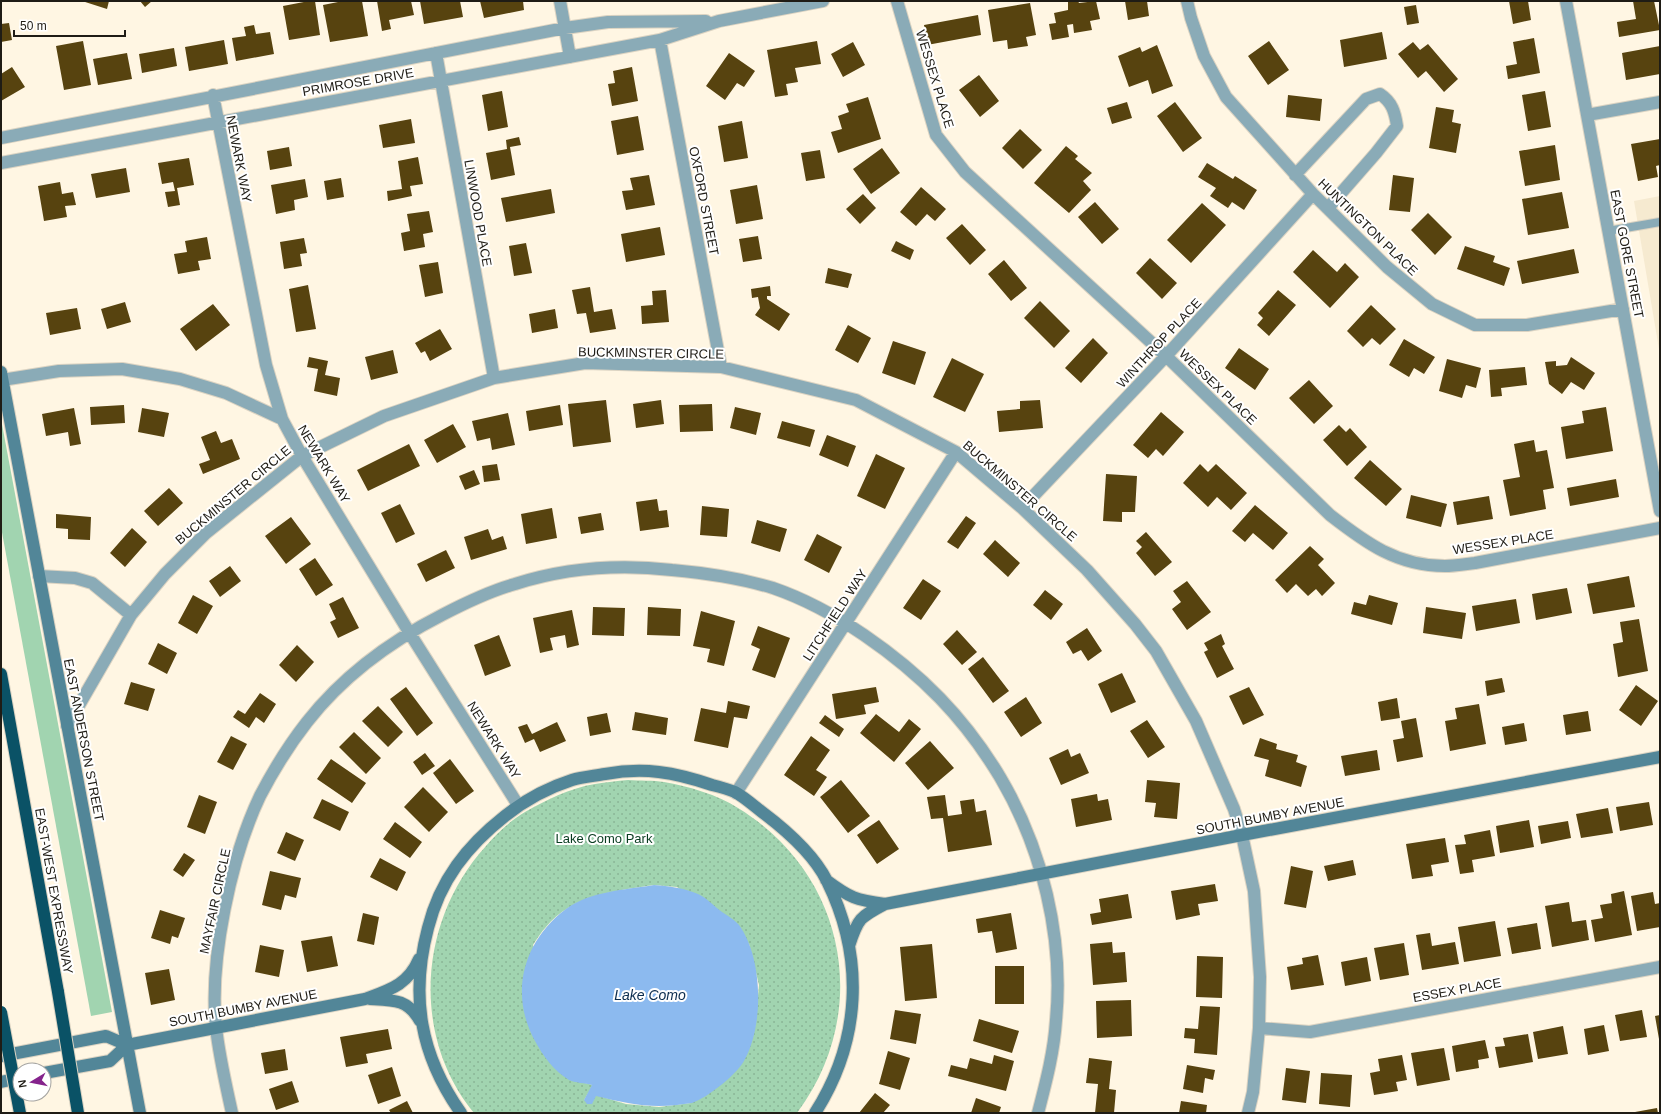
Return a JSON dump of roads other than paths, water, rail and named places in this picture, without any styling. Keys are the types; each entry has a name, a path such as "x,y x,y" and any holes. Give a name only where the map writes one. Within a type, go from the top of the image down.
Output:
{"highway":[{"name":"EAST-WEST EXPRESSWAY","path":"1,674 58,992 78,1113"},
{"path":"1,1012 20,1113"}],"street":[{"path":"560,1 570,57"},
{"name":"PRIMROSE DRIVE","path":"1,163 660,40 768,6 823,1"},
{"name":"WESSEX PLACE","path":"897,1 936,135 966,172 1166,356 1330,515 1356,536 1382,552 1414,563 1445,566 1475,563 1660,528"},
{"name":"HUNTINGTON PLACE","path":"1188,1 1191,18 1204,56 1226,97 1313,194 1387,267 1432,304 1474,325 1526,325 1623,310"},
{"name":"EAST GORE STREET","path":"1566,1 1623,310 1656,464 1660,511"},
{"name":"PRIMROSE DRIVE","path":"1,138 213,95 565,28 608,22 719,21"},
{"name":"OXFORD STREET","path":"660,40 721,367"},
{"name":"LINWOOD PLACE","path":"436,53 494,378"},
{"path":"1295,174 1366,100 1380,94 1388,99 1396,115 1396,126 1388,138 1328,208"},
{"name":"NEWARK WAY","path":"213,95 266,366 282,419 302,456 409,632 518,805"},
{"path":"1587,115 1660,102"},
{"name":"WINTHROP PLACE","path":"1022,508 1166,356 1313,194"},
{"name":"BUCKMINSTER CIRCLE","path":"67,726 132,615 165,574 206,533 302,456 384,416 494,378 584,363 721,367 856,400 956,452 1022,508 1087,570 1115,600 1156,651 1196,721 1234,809 1242,835 1254,892 1258,930 1260,978 1259,1028 1253,1092 1248,1113"},
{"path":"2,376 59,371 122,369 180,379 226,393 282,419"},
{"name":"EAST ANDERSON STREET","path":"2,376 140,1113"},
{"name":"LITCHFIELD WAY","path":"736,793 956,452"},
{"name":"MAYFAIR CIRCLE","path":"232,1113 216,1028 216,967 226,904 241,846 260,796 307,722 339,687 375,656 409,632 468,602 515,584 570,571 599,568 654,568 710,574 772,588 810,603 846,623 894,655 920,677 948,706 991,762 1012,799 1027,830 1042,874 1053,928 1057,980 1057,1016 1047,1079 1038,1113"},
{"path":"39,576 75,578 92,583 132,615"},
{"name":"SOUTH BUMBY AVENUE","path":"826,880 846,895 863,901 885,904 1242,835 1660,757"},
{"path":"461,1113 446,1093 433,1065 422,1024 419,999 421,952 433,907 453,869 483,833 518,805 530,798 573,779 626,770 656,770 687,776 736,793 786,831 809,855 826,880 849,946 853,985 852,1020 843,1054 830,1085 815,1113"},
{"name":"SOUTH BUMBY AVENUE","path":"849,946 855,927 861,918 885,904"},
{"name":"SOUTH BUMBY AVENUE","path":"128,1045 365,999 399,985 415,968 421,952"},
{"name":"ESSEX PLACE","path":"1259,1028 1310,1032 1660,967"},
{"name":"SOUTH BUMBY AVENUE","path":"365,999 393,1000 401,1002 416,1013 422,1024"},
{"path":"1,1056 106,1036 128,1045 110,1061 52,1072"},
{"path":"1,1082 12,1080"}],"lane":[{"path":"1608,231 1660,222"}],"water":[{"name":"Lake Como","path":"654,885 687,890 698,894 708,900 739,925 747,939 753,955 758,991 758,1010 751,1045 745,1059 736,1072 722,1085 706,1096 692,1103 655,1106 626,1103 596,1096 592,1104 587,1104 584,1100 592,1085 571,1081 558,1072 549,1063 535,1041 527,1023 523,1005 522,987 530,952 539,937 551,922 566,909 576,903 586,898 608,892"}],"park label":[{"name":"Lake Como Park","path":"604,838"}]}
